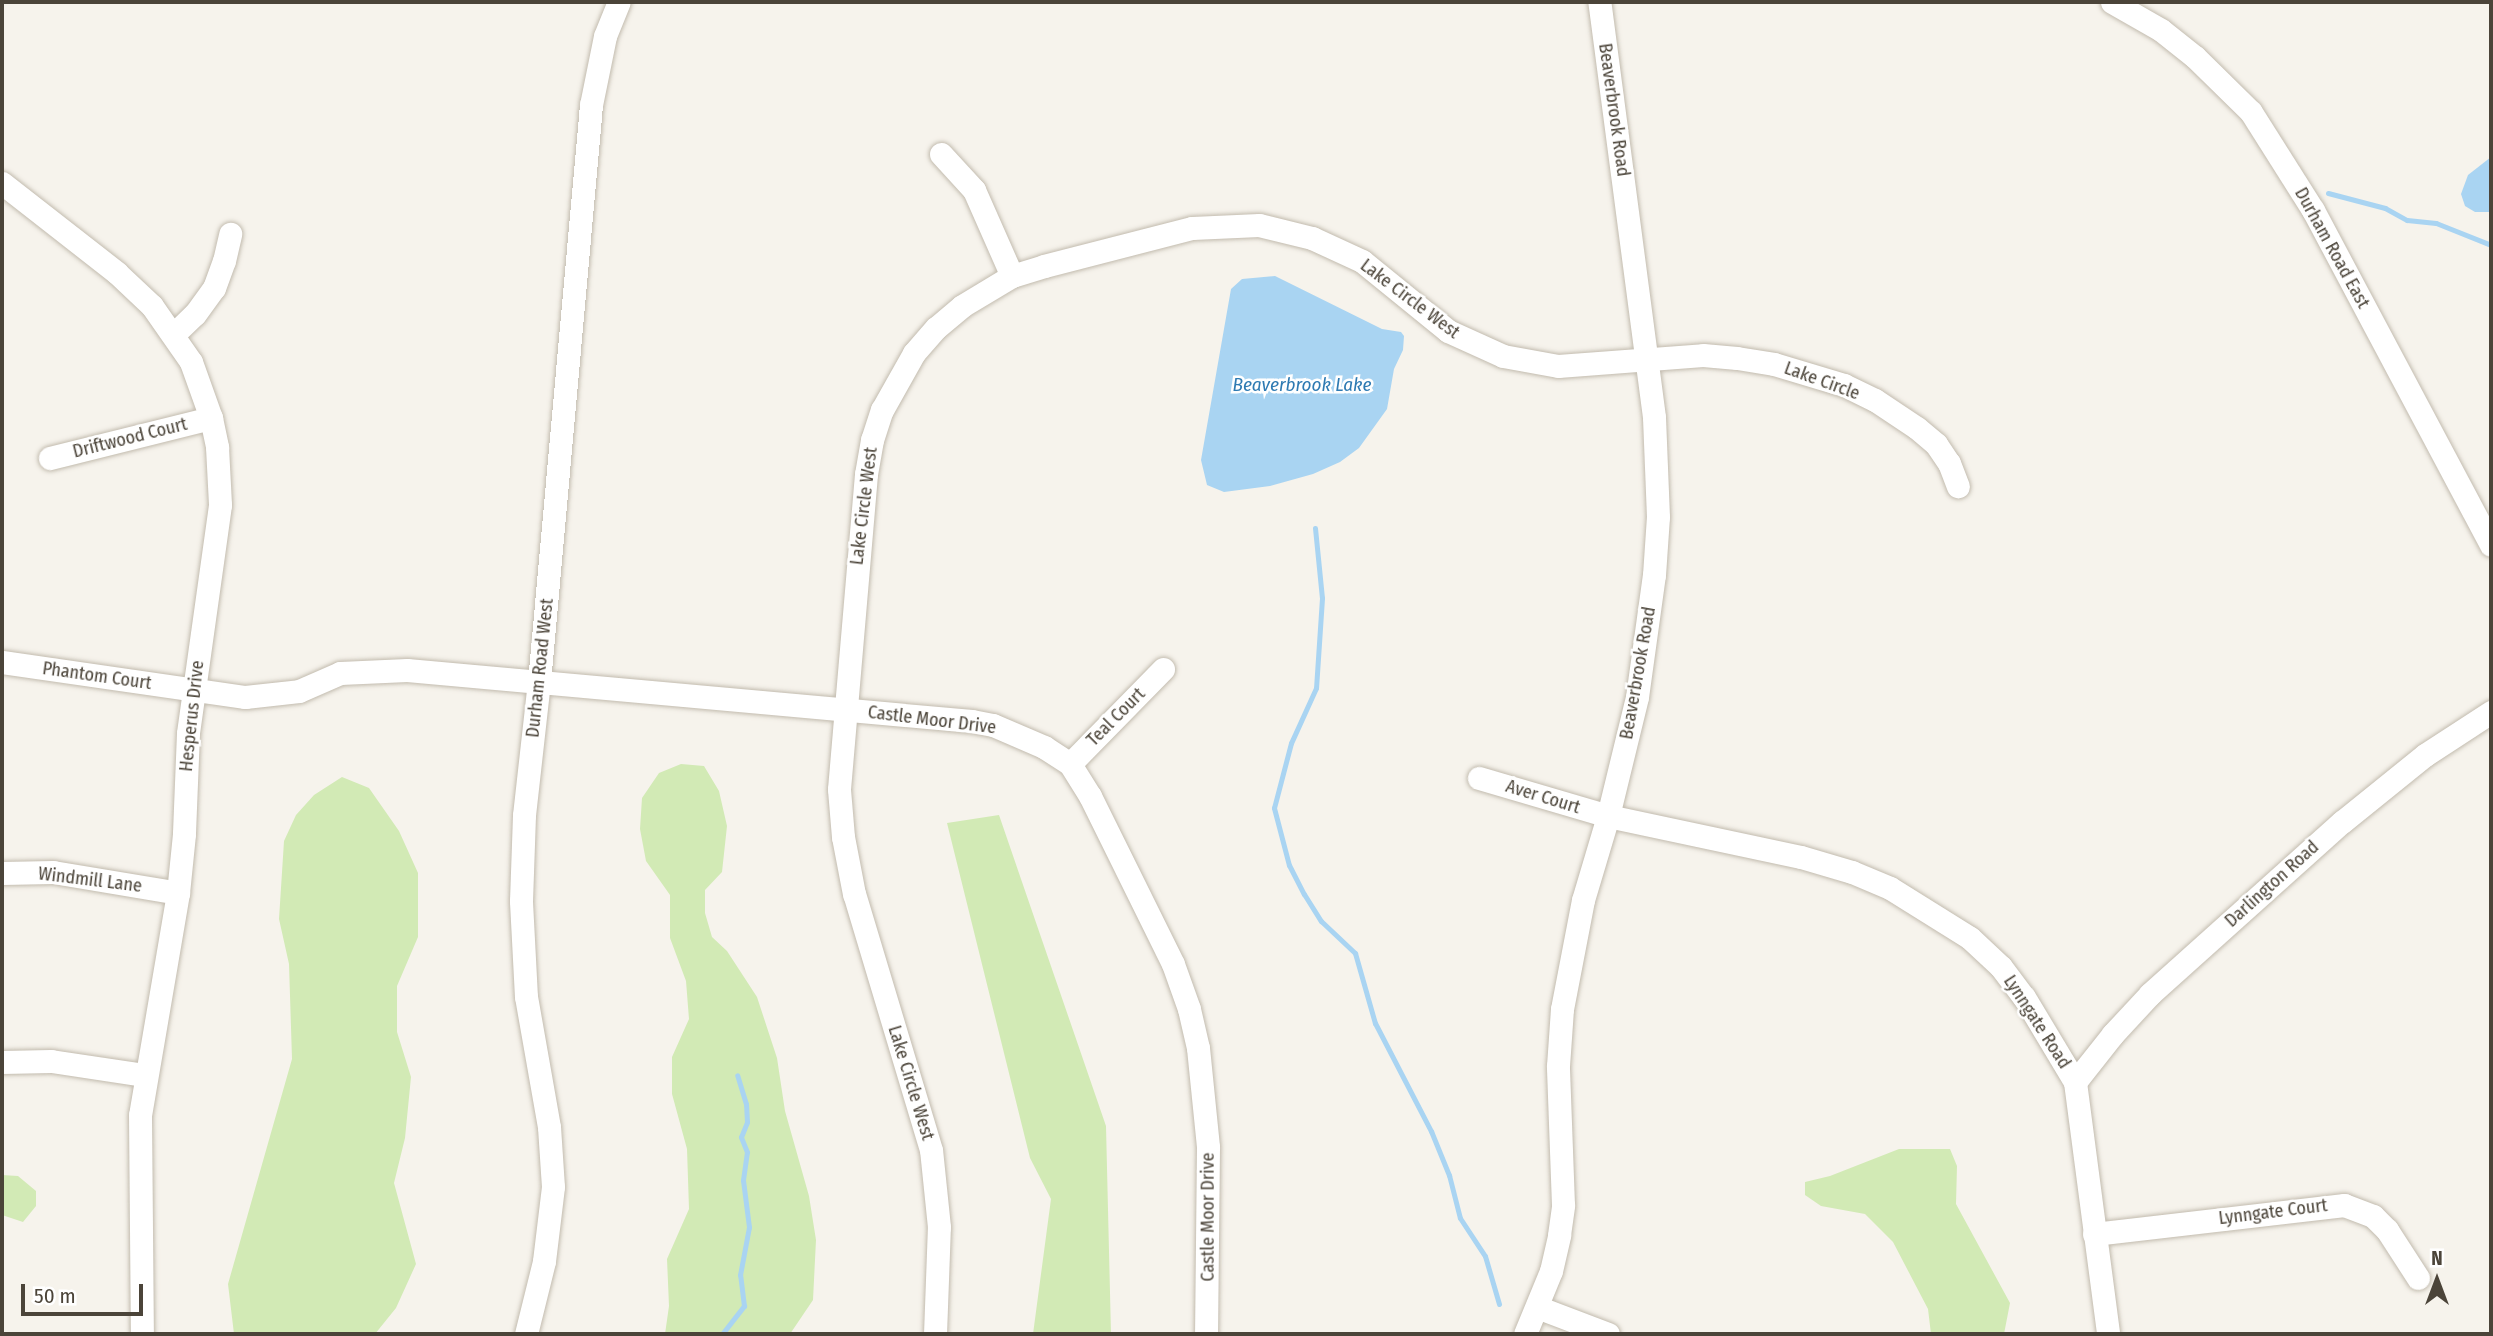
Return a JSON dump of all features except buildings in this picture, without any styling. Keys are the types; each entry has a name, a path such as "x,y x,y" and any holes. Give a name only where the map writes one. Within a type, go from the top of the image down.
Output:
{"street":[{"name":"Durham Road West","path":"526,1334 544,1261 552,1187 549,1127 526,997 521,901 524,815 539,682 591,105 606,36 619,2"},
{"name":"Beaverbrook Road","path":"1525,1334 1551,1271 1563,1205 1558,1066 1562,1009 1583,900 1608,816 1637,697 1654,575 1657,469 1647,360 1599,2"},
{"name":"Durham Road East","path":"2112,2 2161,30 2195,57 2251,112 2312,210 2491,545"},
{"path":"941,154 974,190 1012,276"},
{"name":"Hesperus Drive","path":"5,193 117,273 152,306 174,334 191,362 211,418 221,478 220,505 192,690 178,893 145,1074 138,1157 142,1334"},
{"name":"Lake Circle West","path":"935,1334 939,1227 935,1170 919,1105 854,894 843,837 839,789 866,474 881,410 914,354 936,328 985,290 1012,276 1192,228 1259,225 1312,238 1362,261 1448,331 1503,356 1558,366 1647,360"},
{"path":"174,334 195,314 214,288 225,261 230,234"},
{"name":"Lake Circle","path":"1647,360 1703,355 1737,358 1774,363 1843,385 1875,400 1936,444 1949,463 1958,486"},
{"name":"Driftwood Court","path":"50,458 211,418"},
{"name":"Phantom Court","path":"2,662 192,690"},
{"name":"Teal Court","path":"1070,764 1163,669"},
{"name":"Castle Moor Drive","path":"192,690 245,697 274,696 299,691 340,673 407,670 993,725 1044,747 1070,764 1090,796 1173,964 1198,1048 1208,1147 1206,1334"},
{"name":"Darlington Road","path":"2075,1082 2113,1034 2150,994 2342,821 2425,755 2491,712"},
{"name":"Aver Court","path":"1479,778 1608,816"},
{"name":"Lynngate Road","path":"1608,816 1801,857 1852,872 1920,905 1970,938 2001,967 2049,1035 2075,1082 2108,1334"},
{"name":"Windmill Lane","path":"2,873 53,872 178,893"},
{"path":"2,1062 51,1061 145,1074"},
{"name":"Lynngate Court","path":"2094,1234 2344,1205 2366,1212 2387,1230 2418,1278"},
{"path":"1537,1307 1608,1334"}],"green space":[{"path":"681,764 704,766 719,791 727,826 722,872 705,890 705,913 712,937 727,951 757,997 777,1058 785,1111 809,1196 816,1240 813,1300 790,1334 665,1334 669,1306 667,1259 689,1209 687,1149 672,1094 672,1057 689,1019 686,981 670,938 670,895 646,861 640,829 642,798 659,773"},
{"path":"342,777 369,788 399,831 418,873 418,937 397,986 397,1032 411,1077 405,1138 394,1183 416,1264 396,1308 375,1334 234,1334 228,1284 292,1059 289,964 279,919 284,841 296,815 314,795"},
{"path":"999,815 1106,1126 1111,1334 1033,1334 1051,1199 1030,1158 947,823"},
{"path":"1899,1149 1950,1149 1957,1166 1956,1204 2010,1303 2004,1334 1931,1334 1928,1309 1893,1242 1865,1214 1821,1206 1805,1195 1805,1182 1830,1176"},
{"path":"2,1175 18,1176 36,1191 36,1206 23,1222 2,1215"}],"water":[{"path":"2491,157 2491,212 2475,212 2465,206 2461,194 2468,175"},
{"name":"Beaverbrook Lake","path":"1275,276 1382,329 1401,332 1404,336 1403,350 1394,369 1387,409 1359,448 1340,462 1313,474 1270,486 1224,492 1207,485 1201,460 1231,289 1242,279"}],"waterway":[{"path":"2328,193 2385,208 2407,220 2436,223 2491,245"},
{"path":"1315,528 1322,598 1316,688 1291,743 1274,808 1289,865 1304,894 1321,921 1355,953 1375,1023 1431,1131 1449,1175 1460,1218 1485,1256 1499,1304"},
{"path":"722,1334 744,1306 740,1275 749,1227 743,1180 747,1152 741,1137 747,1122 746,1104 737,1075"}]}
